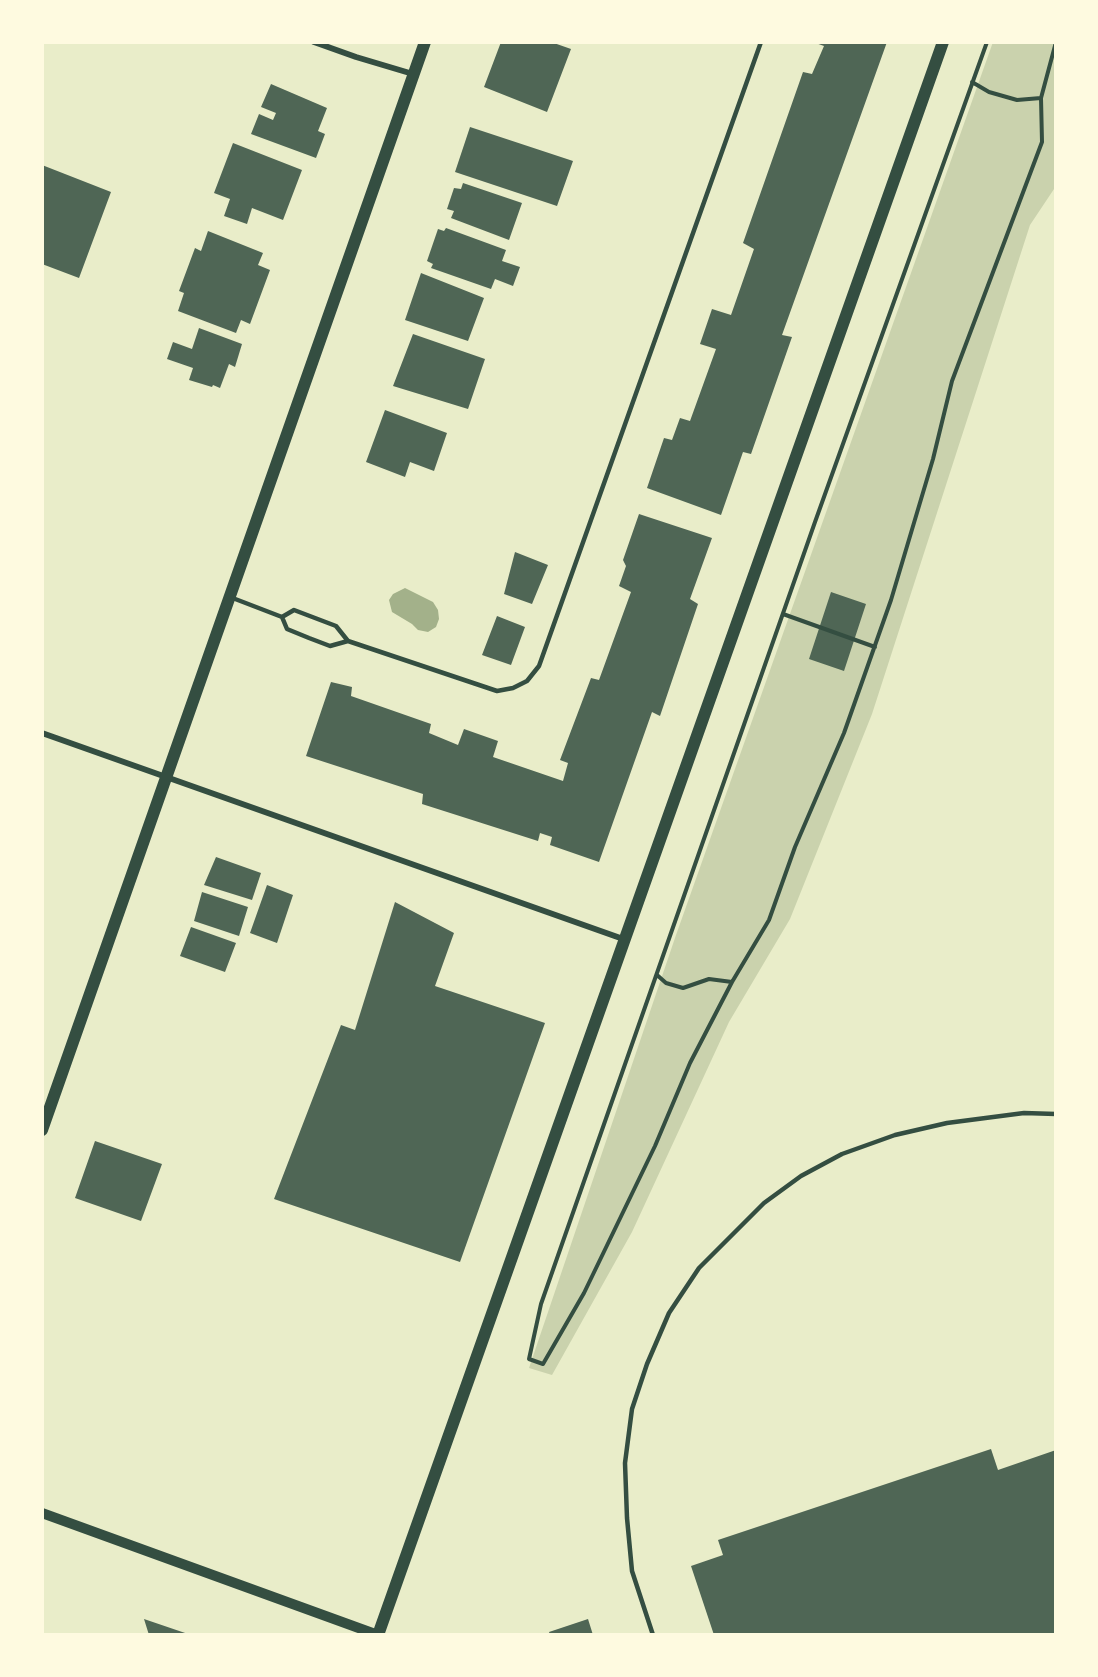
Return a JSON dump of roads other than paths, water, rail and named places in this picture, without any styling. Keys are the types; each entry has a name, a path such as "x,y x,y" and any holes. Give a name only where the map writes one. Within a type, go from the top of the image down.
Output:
{"main road":[{"path":"42,1130 425,42"},
{"path":"378,1635 943,42"}],"street":[{"path":"314,42 414,74"},
{"path":"42,733 626,940"},
{"path":"42,1513 378,1635"}],"lane":[{"path":"282,617 294,610 336,626 348,641 497,691 513,688 527,681 539,666 761,42"},
{"path":"230,597 282,617 287,629 330,646 348,641"},
{"path":"653,1635 632,1571 625,1463 632,1409 646,1364 669,1313 699,1268 764,1203 801,1176 842,1154 895,1135 946,1123 1024,1113 1056,1114"}]}
